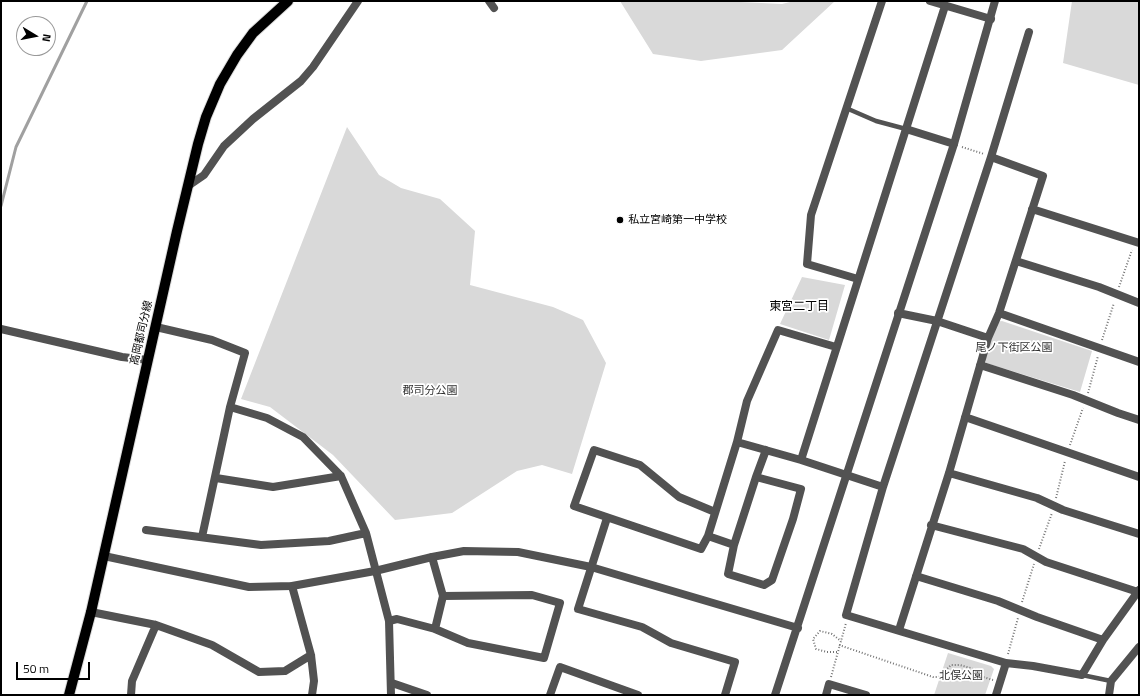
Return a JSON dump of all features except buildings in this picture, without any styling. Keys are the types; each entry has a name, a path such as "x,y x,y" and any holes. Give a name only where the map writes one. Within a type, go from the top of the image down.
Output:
{"main road":[{"name":"高岡都司分線","path":"69,695 91,612 200,137 220,84 253,33 288,1"}],"street":[{"path":"188,186 204,175 224,146 252,119 301,81 313,67 358,1"},
{"path":"858,279 807,264 811,215 882,1"},
{"path":"930,1 991,19"},
{"path":"776,695 898,313 954,144 995,1"},
{"path":"801,460 945,6"},
{"path":"931,526 1023,549 1046,562 1138,591 1103,640 1082,675 1033,666 1006,663 846,615 883,488 991,157 1029,32"},
{"path":"906,129 954,144"},
{"path":"899,630 949,473 988,338 999,313 1043,176 991,157"},
{"path":"1032,209 1137,243"},
{"path":"1016,261 1117,294 1139,303"},
{"path":"898,313 937,322 988,338"},
{"path":"999,313 1139,362"},
{"path":"156,327 212,340 244,353 230,408 202,537"},
{"path":"1,329 122,357 148,360"},
{"path":"715,512 679,497 640,465 594,450 574,506 701,549 708,536 748,401 778,330 836,347"},
{"path":"980,365 1086,400 1139,420"},
{"path":"230,408 267,418 303,437 341,476 366,533 389,621 392,682 391,695"},
{"path":"965,417 1067,454 1139,477"},
{"path":"737,442 801,460 883,488"},
{"path":"756,477 801,489 793,519 772,580 764,585 728,574 734,545 756,477 766,450"},
{"path":"949,473 1037,498 1054,507 1139,534"},
{"path":"216,478 273,487 341,476"},
{"path":"607,518 578,609 642,627 671,643 735,662 725,695"},
{"path":"146,530 261,545 329,541 366,533"},
{"path":"708,536 734,545"},
{"path":"104,556 249,587 292,586 375,571 464,551 518,552 591,568 798,628"},
{"path":"432,557 443,596 435,629"},
{"path":"916,576 1020,609 1037,617 1103,640"},
{"path":"292,586 311,655 314,680 312,695"},
{"path":"389,621 397,619 435,629 468,643 544,658 560,603 532,595 443,596"},
{"path":"91,612 156,625 212,645 259,672 285,670 311,655"},
{"path":"131,695 132,681 156,625"},
{"path":"1109,695 1111,681 1139,647"},
{"path":"996,695 1006,663"},
{"path":"550,695 560,668 638,695"},
{"path":"392,682 427,695"},
{"path":"826,695 829,684 866,695"}],"lane":[{"path":"846,108 876,121 906,129"},
{"path":"1082,675 1111,681"}],"path":[{"path":"954,144 991,157"},
{"path":"1006,663 1020,609 1036,557 1054,507 1067,454 1086,400 1099,349 1117,294 1137,243"},
{"path":"829,684 848,616"},
{"path":"838,652 827,652 816,649 813,639 820,631 832,634 841,641"},
{"path":"839,645 933,677 939,677 951,665 960,665 977,670 985,678"}],"green space":[{"path":"620,1 720,1 782,4 794,1 835,1 782,50 701,61 653,54"},
{"path":"1072,1 1139,1 1139,85 1063,63"},
{"name":"郡司分公園","path":"347,127 379,175 401,188 440,199 475,231 470,285 553,307 583,320 606,363 572,474 542,465 517,471 452,513 395,520 333,455 270,407 241,399"},
{"path":"802,277 845,285 829,340 780,324"},
{"name":"尾ノ下街区公園","path":"1002,321 1092,351 1080,392 986,363 985,358 996,322"},
{"name":"北俣公園","path":"948,653 991,666 994,669 985,695 934,695"}],"waterway":[{"path":"1,206 16,147 87,1"}],"place":[{"name":"私立宮崎第一中学校","path":"620,220"}],"district":[{"name":"東宮二丁目","path":"799,307"}]}
